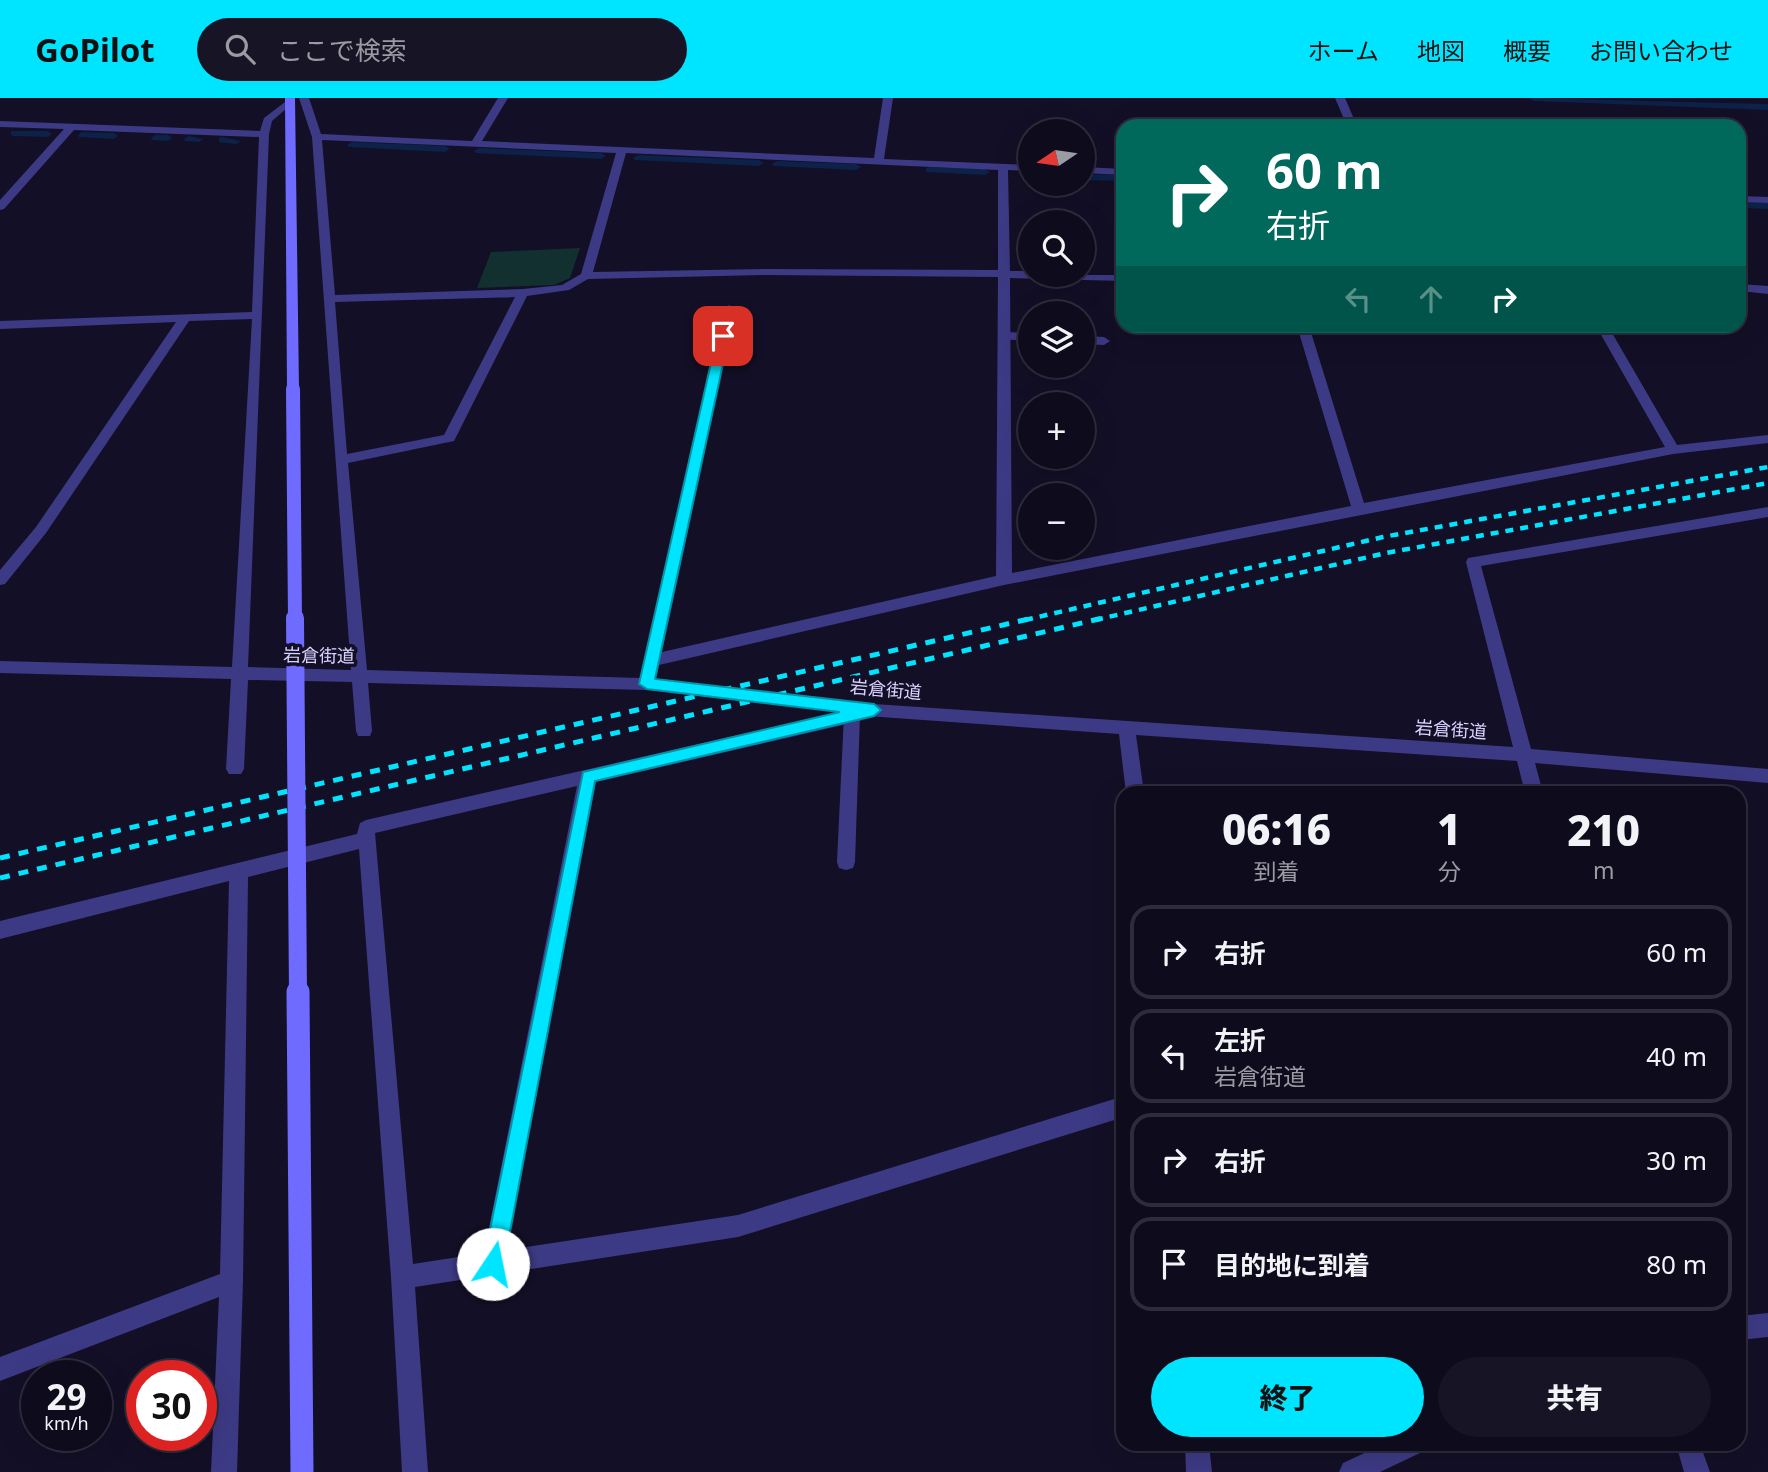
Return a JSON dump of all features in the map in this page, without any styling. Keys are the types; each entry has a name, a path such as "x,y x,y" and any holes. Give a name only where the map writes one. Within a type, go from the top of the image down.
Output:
{"street":[{"path":"304,98 317,137 365,732"},
{"path":"476,143 503,98"},
{"path":"879,161 887,98"},
{"path":"1340,98 1349,119"},
{"path":"235,769 258,315 264,134 267,120 290,100"},
{"path":"290,100 302,1472"},
{"path":"0,124 264,134"},
{"path":"0,206 71,127"},
{"path":"317,137 1018,168"},
{"path":"586,276 622,149"},
{"path":"1003,167 1004,580"},
{"path":"1096,171 1116,172"},
{"path":"1746,199 1768,200"},
{"path":"330,299 523,293 565,288 586,276 766,272 1116,278"},
{"path":"1746,288 1768,289"},
{"path":"341,460 449,438 523,293"},
{"path":"647,684 729,309"},
{"path":"0,325 258,315"},
{"path":"0,580 41,530 185,318"},
{"path":"1305,333 1359,509"},
{"path":"1606,333 1673,450"},
{"path":"1004,336 1018,337"},
{"path":"1095,341 1104,341"},
{"path":"651,661 1004,580 1359,509 1673,450 1768,439"},
{"path":"1532,786 1473,562 1768,512"},
{"name":"岩倉街道","path":"0,667 647,684 874,710 1523,755 1768,776"},
{"path":"0,930 239,871 588,776 874,710"},
{"path":"846,862 852,715"},
{"path":"1127,728 1134,786"},
{"path":"493,1264 588,776"},
{"path":"367,834 404,1277 415,1472"},
{"path":"224,1472 231,1281 239,871"},
{"path":"404,1277 738,1226 1116,1109"},
{"path":"0,1369 231,1281"},
{"path":"1746,1327 1768,1325"},
{"path":"1198,1451 1199,1472"},
{"path":"1352,1472 1396,1451"},
{"path":"1690,1451 1697,1472"}],"green space":[{"path":"580,248 570,278 554,285 477,288 491,252"}],"waterway":[{"path":"1534,98 1768,107"},
{"path":"14,133 48,134"},
{"path":"82,135 114,136"},
{"path":"155,138 168,138"},
{"path":"188,139 199,139"},
{"path":"222,140 236,141"},
{"path":"352,145 445,149"},
{"path":"479,151 601,156"},
{"path":"638,158 759,163"},
{"path":"777,164 856,167"},
{"path":"929,170 985,172"},
{"path":"1096,177 1116,178"},
{"path":"1746,205 1768,206"}],"railway":[{"path":"1025,620 1383,537 1768,467"},
{"path":"1095,620 1386,553 1768,483"},
{"path":"0,858 1033,618"},
{"path":"0,878 1103,618"}],"route":[{"path":"493,1264 588,776 874,710 647,684 723,336"}]}
